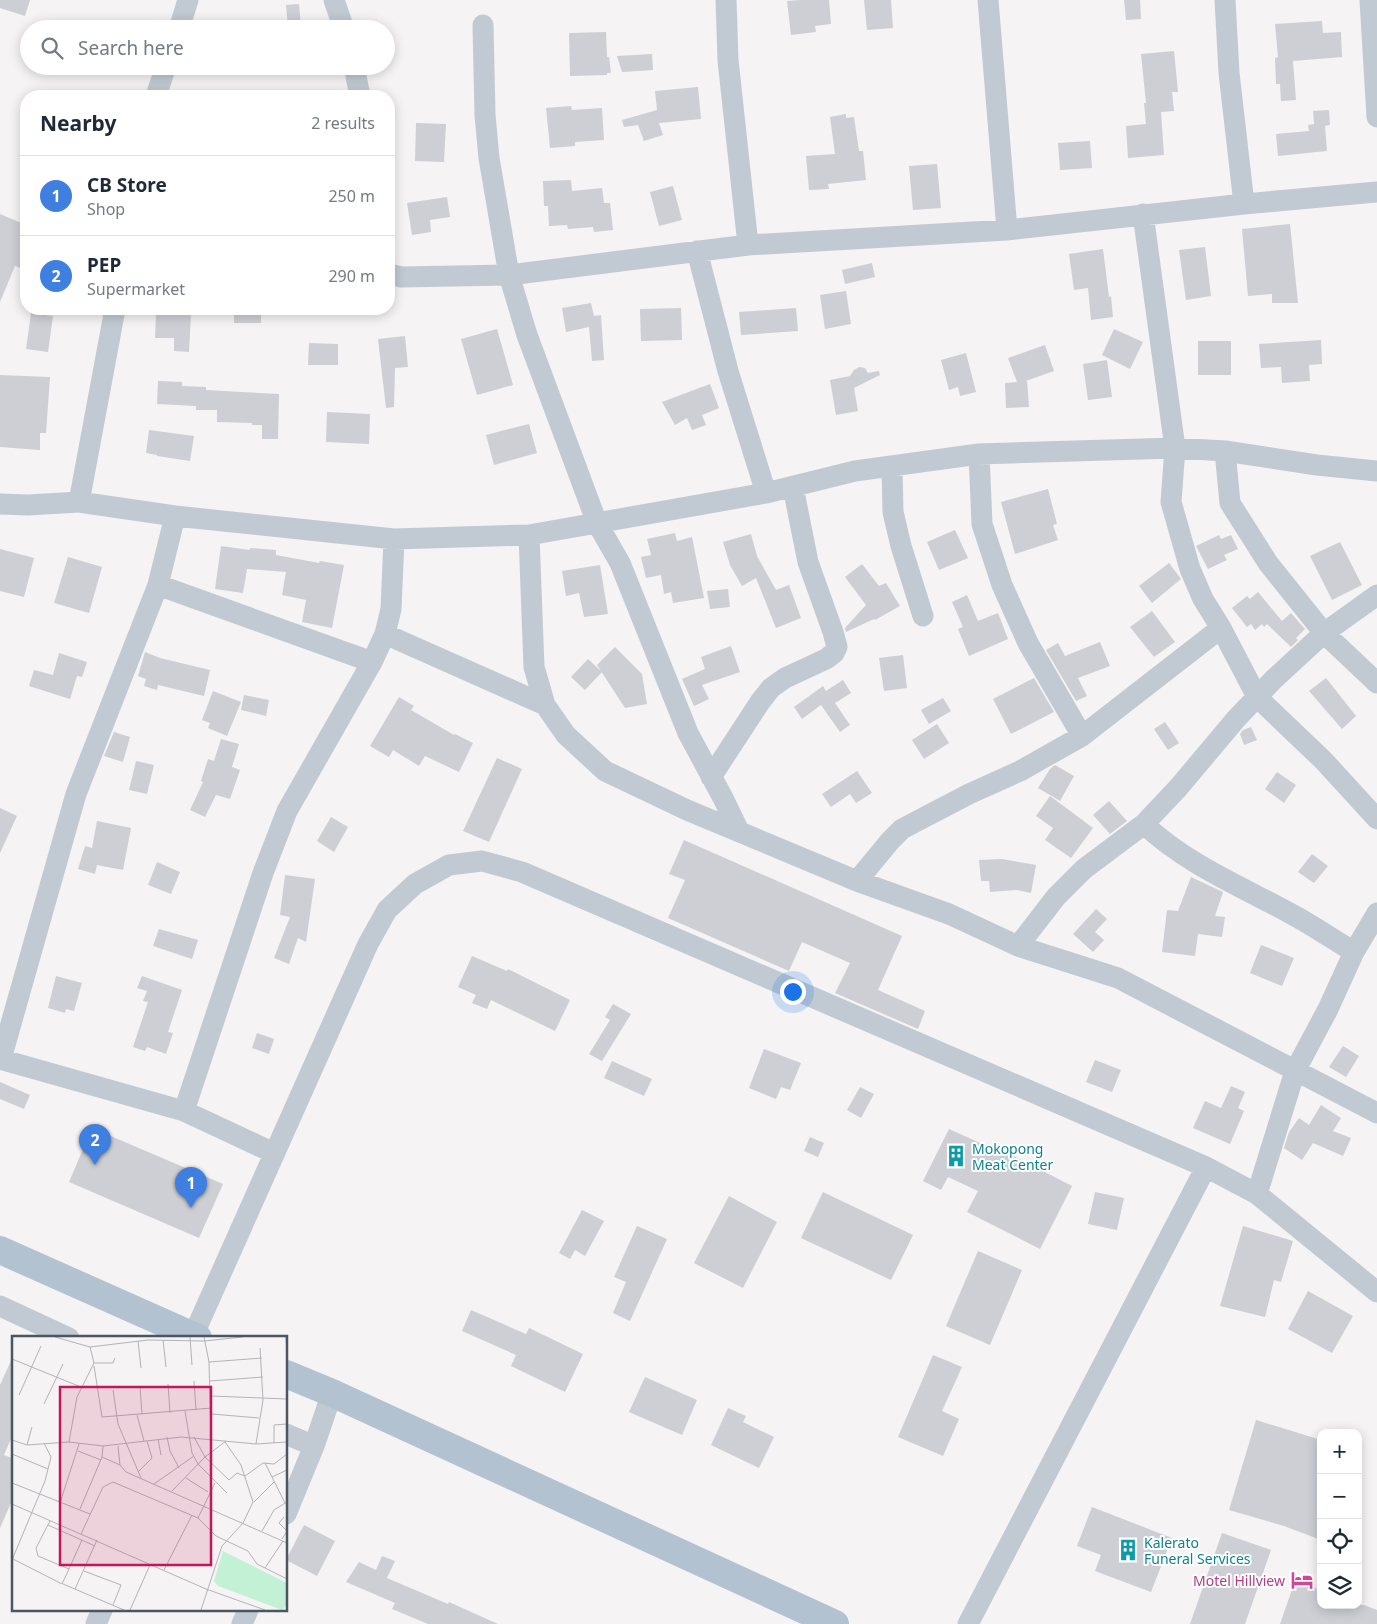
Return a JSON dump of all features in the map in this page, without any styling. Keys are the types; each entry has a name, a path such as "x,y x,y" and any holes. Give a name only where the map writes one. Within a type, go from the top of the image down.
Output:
{"main road":[{"path":"0,1250 194,1336"},
{"path":"288,1375 332,1393 826,1622"}],"street":[{"path":"181,20 188,0"},
{"path":"334,0 341,20"},
{"path":"726,0 728,60 748,245"},
{"path":"988,0 1007,230"},
{"path":"1224,0 1229,73 1244,204"},
{"path":"1370,0 1377,117"},
{"path":"483,25 485,115 489,158 509,275 527,335 597,523 620,563 688,733 739,831"},
{"path":"158,90 163,75"},
{"path":"356,75 359,90"},
{"path":"395,276 401,277 509,275 748,245 1007,230 1143,214 1377,192"},
{"path":"1143,214 1175,448 1171,502 1190,569 1203,599 1221,628 1257,697 1323,760 1377,818"},
{"path":"697,251 728,371 766,493"},
{"path":"79,502 114,315"},
{"path":"0,504 28,505 79,502 175,516 394,539 529,535 766,493 855,471 979,454 1175,448 1225,451 1317,465 1377,471"},
{"path":"1225,451 1230,503 1268,562 1324,633 1377,683"},
{"path":"979,454 982,524 1002,585 1028,643 1082,736"},
{"path":"892,467 893,512 901,546 923,616"},
{"path":"711,777 771,688 785,678 826,659 834,653 837,646 808,562 793,487"},
{"path":"175,516 158,585 76,794 0,1059 184,1111 274,1153"},
{"path":"529,535 534,667 545,705 566,735 605,771 687,810 857,881 948,914 1018,946 1118,978 1377,1113"},
{"path":"184,1111 263,874 287,811 372,662 385,634 391,609 394,539"},
{"path":"158,585 372,662"},
{"path":"1018,946 1056,897 1084,869 1144,824 1178,788 1236,719 1274,679 1324,633 1377,595"},
{"path":"857,881 902,829 969,794 1020,771 1082,736 1221,628"},
{"path":"385,634 545,705"},
{"path":"1144,824 1160,839 1216,875 1295,916 1354,952"},
{"path":"196,1336 274,1153 368,944 387,910 415,884 449,865 482,861 522,872 1206,1167 1257,1194 1377,1292"},
{"path":"1257,1194 1295,1071 1328,1010 1354,952 1377,913"},
{"path":"968,1624 1206,1167"},
{"path":"0,1306 65,1336"},
{"path":"288,1509 314,1446 332,1393"},
{"path":"288,1435 314,1446"},
{"path":"96,1624 101,1612"},
{"path":"242,1624 247,1612"}],"building":[{"path":"0,0 30,0 25,16 0,8"},
{"path":"829,0 831,24 815,26 816,32 791,35 787,1"},
{"path":"864,0 891,0 893,28 867,30"},
{"path":"1124,0 1140,0 1141,19 1126,20"},
{"path":"299,4 300,20 287,20 286,5"},
{"path":"1322,21 1323,33 1341,32 1342,57 1293,61 1296,100 1281,101 1280,84 1276,84 1275,58 1278,57 1275,24"},
{"path":"606,32 607,57 609,57 611,73 607,73 607,75 570,76 569,33"},
{"path":"1174,51 1178,92 1172,92 1174,111 1161,112 1164,155 1128,158 1126,126 1146,124 1141,54"},
{"path":"652,54 653,70 622,72 617,56"},
{"path":"698,87 701,119 659,123 663,135 644,141 638,125 624,127 622,120 657,110 655,91"},
{"path":"571,106 572,110 602,108 604,140 575,142 575,146 550,148 546,108"},
{"path":"1329,110 1330,125 1325,126 1327,151 1278,156 1276,134 1309,131 1308,125 1314,124 1313,111"},
{"path":"846,114 846,118 854,117 859,151 863,151 866,180 828,184 829,189 809,190 806,156 835,154 830,117"},
{"path":"416,123 446,124 444,162 415,161"},
{"path":"1090,141 1092,168 1060,170 1058,143"},
{"path":"937,164 941,208 913,210 909,166"},
{"path":"571,180 572,191 602,188 604,203 610,203 613,230 594,232 593,227 568,229 567,225 549,226 548,206 544,206 543,181"},
{"path":"673,186 682,220 659,226 650,192"},
{"path":"447,197 450,217 430,220 431,232 412,235 407,203"},
{"path":"0,214 20,222 20,268 15,266 0,302"},
{"path":"1290,224 1298,303 1272,303 1272,294 1248,296 1242,229"},
{"path":"1205,247 1211,296 1186,300 1179,250"},
{"path":"1103,249 1113,317 1091,320 1088,288 1074,290 1069,254"},
{"path":"872,263 875,277 845,284 842,270"},
{"path":"846,291 851,324 825,329 820,295"},
{"path":"591,303 594,316 601,315 604,360 592,361 589,327 566,332 562,308"},
{"path":"681,308 682,340 641,341 640,309"},
{"path":"796,308 798,331 741,335 739,312"},
{"path":"31,315 53,316 48,352 26,349"},
{"path":"156,315 191,315 189,352 174,351 174,338 155,338"},
{"path":"234,315 261,315 261,323 234,323"},
{"path":"497,329 513,385 477,395 461,339"},
{"path":"1114,329 1143,342 1130,369 1102,355"},
{"path":"405,336 408,367 395,368 394,407 386,408 378,339"},
{"path":"1321,340 1322,364 1309,365 1310,381 1282,383 1281,367 1261,368 1259,344"},
{"path":"1198,341 1231,341 1231,375 1198,375"},
{"path":"309,343 338,344 338,365 308,365"},
{"path":"1045,345 1054,371 1023,382 1027,381 1029,407 1006,408 1005,383 1017,382 1008,358"},
{"path":"966,353 976,392 960,396 958,387 949,390 941,360"},
{"path":"1107,360 1112,397 1088,400 1083,364"},
{"path":"859,367 865,368 868,373 879,371 880,375 854,388 858,411 836,415 830,380 850,376"},
{"path":"0,375 50,377 46,433 40,433 40,450 0,447"},
{"path":"158,381 182,382 182,386 206,387 206,390 279,394 278,439 262,439 262,425 217,422 217,410 196,410 196,406 157,404"},
{"path":"710,384 719,408 702,415 706,425 692,430 687,418 675,425 662,402"},
{"path":"327,412 370,414 369,444 326,442"},
{"path":"529,424 537,453 494,465 486,435"},
{"path":"149,430 194,436 190,461 146,453"},
{"path":"1048,489 1057,524 1053,525 1058,540 1015,554 1001,502"},
{"path":"955,530 968,558 939,570 927,542"},
{"path":"675,533 677,541 692,537 704,598 673,603 671,592 664,594 661,575 646,578 641,557 651,555 647,539"},
{"path":"751,534 757,556 776,590 789,585 801,618 776,628 756,578 742,586 730,565 723,542"},
{"path":"1219,535 1221,539 1231,535 1238,549 1224,555 1227,560 1208,569 1196,546"},
{"path":"1340,542 1362,585 1332,600 1310,556"},
{"path":"221,546 250,550 250,548 276,550 276,555 319,563 320,561 344,565 332,628 302,622 306,600 282,595 286,572 247,569 243,593 215,589"},
{"path":"0,549 34,558 24,597 0,591"},
{"path":"68,557 102,567 89,613 54,603"},
{"path":"1169,563 1181,579 1152,603 1139,586"},
{"path":"862,564 879,586 886,583 900,606 875,620 846,632 845,628 866,605 845,577"},
{"path":"600,565 608,614 584,617 579,593 566,596 562,571"},
{"path":"728,589 730,607 710,609 707,591"},
{"path":"1258,592 1282,621 1291,613 1305,629 1296,638 1298,640 1291,647 1267,624 1264,627 1262,624 1255,630 1251,624 1247,627 1232,608 1247,596 1250,599"},
{"path":"967,595 978,621 998,613 1008,639 969,656 958,629 963,627 952,602"},
{"path":"1152,611 1175,642 1154,657 1130,627"},
{"path":"1100,642 1110,666 1078,678 1087,696 1076,701 1046,650 1058,643 1065,656"},
{"path":"731,646 740,672 702,685 709,699 694,706 682,679 705,669 701,657"},
{"path":"615,647 642,674 647,704 625,708 597,665"},
{"path":"145,652 160,658 210,670 204,696 158,685 157,690 144,686 146,679 138,676"},
{"path":"59,653 87,662 82,677 77,676 70,699 29,686 34,670 53,675"},
{"path":"903,655 907,688 884,691 879,658"},
{"path":"588,659 602,672 585,690 571,677"},
{"path":"1034,678 1054,712 1011,734 993,699"},
{"path":"1326,678 1356,716 1342,729 1309,691"},
{"path":"843,680 851,693 835,703 850,725 840,732 821,705 802,719 794,707 823,686 826,691"},
{"path":"213,691 241,702 227,736 208,728 210,723 202,720"},
{"path":"244,695 269,700 266,716 241,710"},
{"path":"399,697 414,706 411,710 454,735 473,743 459,772 425,756 419,766 393,750 389,757 370,746"},
{"path":"943,698 951,711 929,724 921,710"},
{"path":"1165,722 1179,743 1168,750 1154,729"},
{"path":"937,724 949,743 924,759 912,740"},
{"path":"1251,727 1257,740 1244,745 1240,734 1243,730"},
{"path":"114,732 130,737 123,762 104,756"},
{"path":"221,739 239,744 232,767 240,770 230,799 216,795 205,817 190,810 203,782 201,781 208,759 214,761"},
{"path":"497,758 522,769 489,842 463,831"},
{"path":"136,761 154,765 147,794 129,790"},
{"path":"1055,765 1074,776 1060,801 1038,788 1050,769"},
{"path":"857,771 872,793 856,803 850,794 831,807 822,794"},
{"path":"1277,772 1296,785 1284,803 1265,789"},
{"path":"1050,796 1093,828 1071,858 1045,840 1053,828 1036,816"},
{"path":"1109,801 1127,821 1110,834 1093,815"},
{"path":"0,808 17,816 0,853"},
{"path":"331,817 348,827 334,852 317,841"},
{"path":"97,821 131,828 123,870 97,865 95,874 78,869 85,846 92,848"},
{"path":"684,840 902,936 878,990 925,1011 918,1029 835,993 850,963 802,942 789,971 668,918 685,880 669,874"},
{"path":"1312,854 1328,866 1314,883 1298,872"},
{"path":"1002,859 1036,865 1031,893 1017,890 990,892 989,881 981,881 979,860"},
{"path":"157,862 180,872 171,894 148,885"},
{"path":"285,875 315,879 306,942 298,938 289,964 274,958 290,917 280,915"},
{"path":"1191,877 1223,892 1215,916 1225,917 1222,937 1198,934 1195,956 1162,952 1167,910 1178,911"},
{"path":"1096,909 1107,919 1095,932 1104,940 1093,952 1073,934"},
{"path":"159,929 198,940 192,959 153,946"},
{"path":"1261,945 1294,958 1282,986 1250,973"},
{"path":"472,956 507,971 508,969 570,1000 555,1031 491,1000 487,1009 472,1003 476,995 458,987"},
{"path":"56,976 82,983 74,1011 66,1009 65,1013 48,1008"},
{"path":"142,976 182,990 168,1032 173,1033 166,1054 147,1047 145,1051 133,1047 148,1002 143,1001 147,991 137,988"},
{"path":"613,1004 631,1014 602,1061 589,1054 610,1020 605,1017"},
{"path":"257,1033 274,1039 269,1054 252,1048"},
{"path":"1343,1046 1359,1056 1346,1077 1329,1067"},
{"path":"764,1049 801,1063 790,1090 781,1087 776,1099 749,1088"},
{"path":"1095,1060 1121,1070 1112,1092 1086,1082"},
{"path":"612,1061 652,1079 644,1096 604,1078"},
{"path":"0,1082 30,1095 24,1109 0,1099"},
{"path":"1231,1086 1245,1092 1238,1108 1244,1111 1230,1144 1193,1128 1205,1101 1221,1108"},
{"path":"860,1087 874,1094 861,1118 847,1110"},
{"path":"1321,1105 1341,1118 1333,1131 1351,1138 1343,1156 1313,1143 1302,1160 1284,1148 1289,1132 1299,1118 1309,1125"},
{"path":"92,1128 223,1184 199,1238 69,1182"},
{"path":"949,1129 998,1151 1000,1149 1072,1186 1040,1249 967,1212 978,1191 948,1177 941,1190 923,1181"},
{"path":"810,1137 824,1143 818,1157 804,1151"},
{"path":"823,1192 913,1235 891,1280 801,1238"},
{"path":"1095,1192 1124,1198 1117,1230 1088,1224"},
{"path":"729,1196 777,1222 743,1288 694,1263"},
{"path":"582,1210 604,1221 585,1256 575,1250 570,1259 559,1253"},
{"path":"637,1226 667,1239 630,1321 613,1313 626,1282 614,1277"},
{"path":"1243,1226 1293,1241 1281,1282 1274,1280 1265,1317 1220,1306"},
{"path":"978,1251 1022,1270 990,1345 946,1326"},
{"path":"1308,1291 1353,1316 1332,1353 1288,1329"},
{"path":"471,1310 526,1334 529,1328 583,1354 565,1392 511,1366 516,1355 462,1331"},
{"path":"933,1355 962,1367 942,1411 959,1419 943,1456 898,1437"},
{"path":"12,1358 12,1437 4,1455 12,1458 12,1501 0,1528 0,1385"},
{"path":"645,1377 697,1400 682,1435 629,1412"},
{"path":"728,1408 746,1416 743,1422 774,1437 759,1468 711,1445"},
{"path":"1256,1420 1317,1439 1317,1538 1284,1526 1229,1510"},
{"name":"Kalerato Funeral Services","path":"1092,1507 1172,1538 1151,1592 1095,1571 1101,1555 1077,1546"},
{"path":"304,1525 335,1541 317,1576 288,1561 288,1556"},
{"path":"1222,1533 1271,1550 1245,1624 1190,1624"},
{"path":"382,1556 395,1561 387,1578 448,1604 449,1602 498,1624 428,1624 392,1609 395,1603 346,1582 359,1562 376,1570"},
{"path":"1295,1581 1317,1589 1317,1609 1362,1609 1362,1605 1364,1605 1377,1610 1377,1624 1280,1624"}],"place":[{"name":"Mokopong Meat Center","path":"956,1156"},
{"name":"PEP","path":"95,1165"},
{"name":"CB Store","path":"191,1208"},
{"name":"Kalerato Funeral Services","path":"1128,1550"},
{"name":"Motel Hillview","path":"1302,1580"}]}
